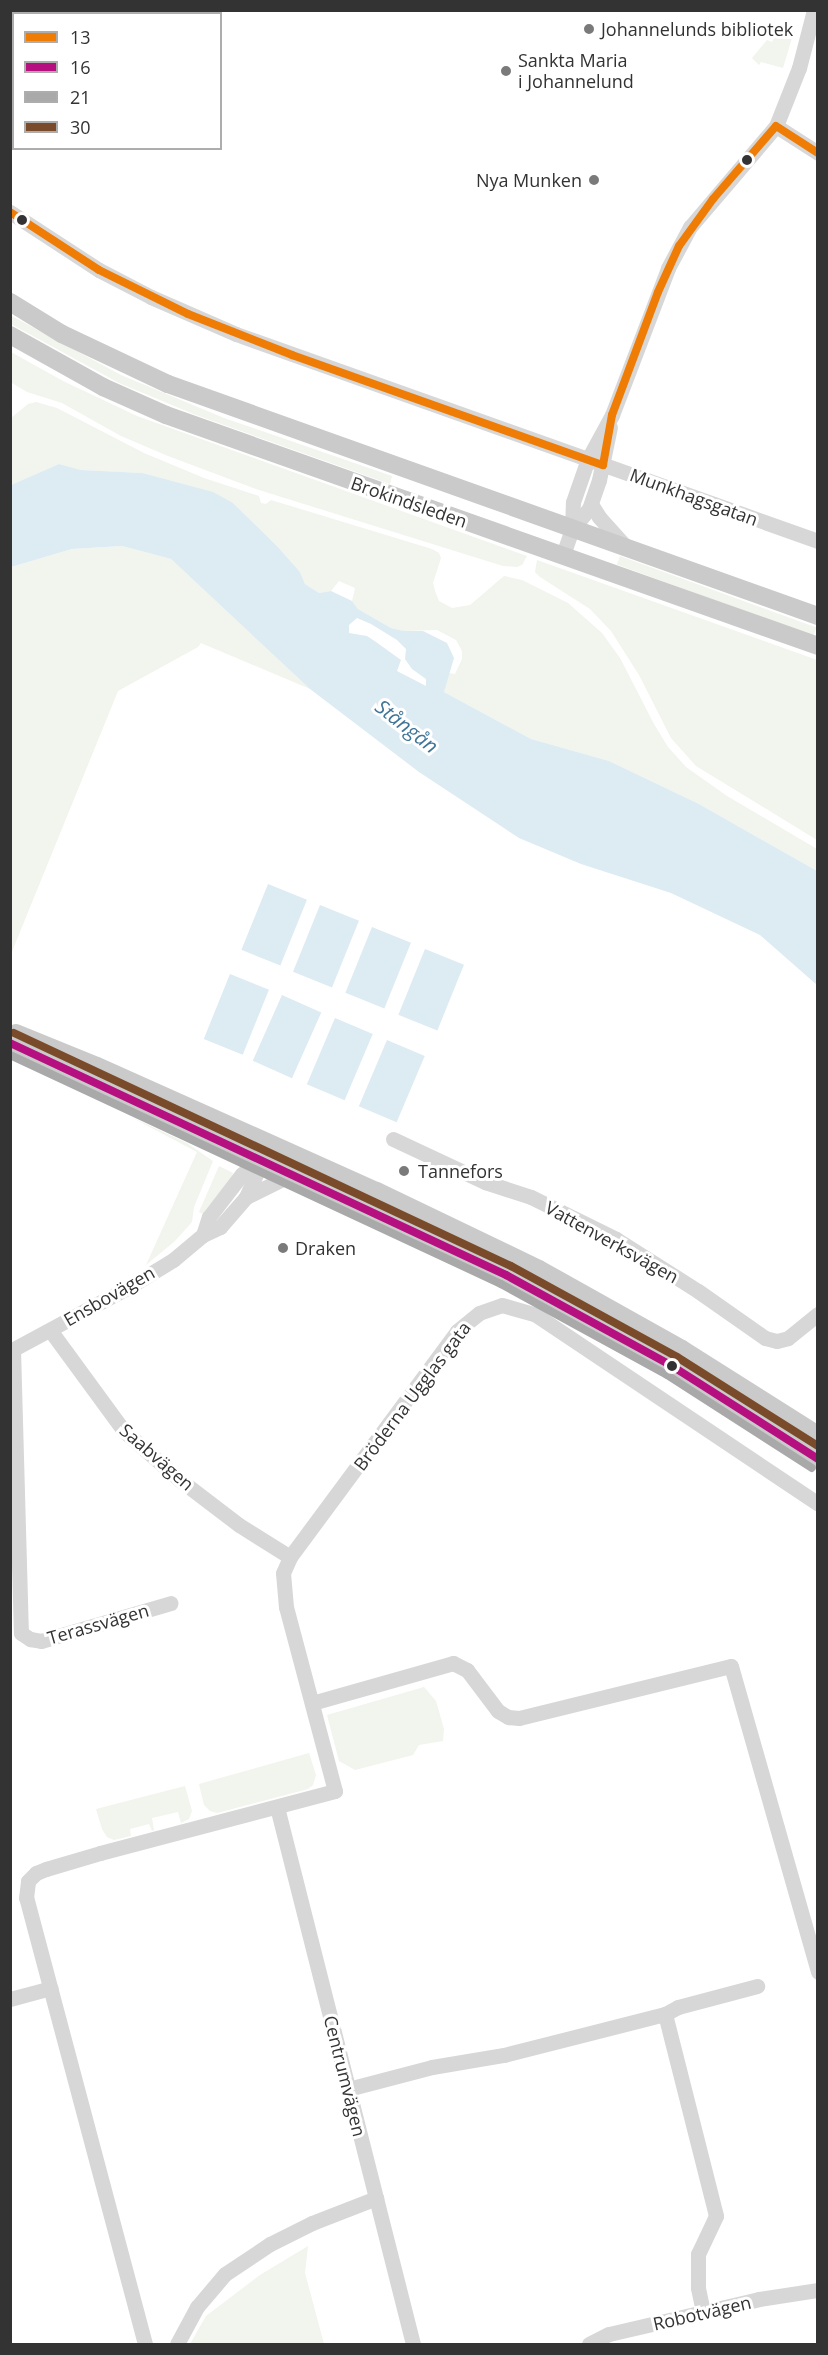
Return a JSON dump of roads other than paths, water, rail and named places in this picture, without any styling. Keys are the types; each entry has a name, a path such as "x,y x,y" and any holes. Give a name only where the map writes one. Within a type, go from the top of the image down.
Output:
{"main road":[{"name":"Brokindsleden","path":"10,302 62,334 159,380 818,616"},
{"name":"Brokindsleden","path":"10,335 103,387 166,415 818,646"},
{"path":"10,1031 270,1143 456,1228 570,1284 682,1349 818,1435"},
{"path":"10,1043 457,1251 566,1306 714,1391 818,1459"}],"street":[{"path":"563,555 572,529 573,502 588,459 612,415 658,292 679,246 713,199 776,126 799,68 814,10"},
{"path":"776,126 818,153"},
{"name":"Munkhagsgatan","path":"10,212 99,270 188,314 257,342 818,541"},
{"path":"572,529 591,504 603,465 612,415"},
{"name":"Brokindsleden","path":"591,504 599,517 628,549"},
{"name":"Vattenverksvägen","path":"393,1139 485,1182 531,1197 616,1239 690,1285 765,1338 777,1341 788,1338 818,1314"},
{"name":"Ensbovägen","path":"12,1350 173,1260 203,1235 220,1227 246,1197 270,1143"},
{"name":"Ensbovägen","path":"203,1235 209,1217 242,1174 262,1160"},
{"name":"Ensbovägen","path":"246,1197 292,1174"},
{"name":"Bröderna Ugglas gata","path":"277,1807 335,1791 286,1607 282,1580 290,1557 457,1331 478,1313 502,1305 523,1310 549,1323 818,1503"},
{"name":"Saabvägen","path":"50,1330 124,1431 180,1480 231,1519 290,1557"},
{"name":"Terassvägen","path":"12,1350 21,1633 30,1639 41,1641 171,1603"},
{"path":"312,1703 453,1663 467,1670 498,1711 508,1717 519,1718 731,1666 818,1972"},
{"path":"144,2344 26,1898 28,1881 36,1873 100,1853 277,1807"},
{"name":"Centrumvägen","path":"277,1807 413,2344"},
{"path":"348,2089 432,2067 484,2059 665,2014 678,2007 757,1986"},
{"path":"10,1999 51,1988"},
{"path":"665,2014 716,2216 698,2254 698,2288 703,2312"},
{"path":"177,2344 197,2307 225,2274 270,2244 312,2223 376,2198"},
{"name":"Robotvägen","path":"589,2344 609,2334 703,2312 818,2290"}],"water":[{"name":"Stångån","path":"59,464 81,470 142,473 213,492 233,503 277,546 300,572 305,584 319,593 331,591 352,601 358,609 391,628 423,631 447,643 454,658 444,692 531,739 609,761 699,804 817,871 817,985 760,935 671,893 581,864 519,838 419,772 310,689 171,559 122,546 72,549 11,567 11,485","holes":["357,618 397,640 406,649 405,659 412,669 426,679 426,686 397,671 401,660 376,642 367,636 349,633 349,625"]},
{"path":"268,884 307,900 280,966 241,950"},
{"path":"320,905 359,921 332,987 293,972"},
{"path":"372,927 411,943 384,1009 345,993"},
{"path":"425,949 464,965 437,1031 398,1015"},
{"path":"230,974 269,990 243,1055 204,1039"},
{"path":"282,995 321,1012 292,1078 253,1061"},
{"path":"335,1018 373,1034 345,1100 307,1084"},
{"path":"387,1040 425,1056 397,1122 359,1106"}],"place":[{"name":"Johannelunds bibliotek","path":"589,29"},
{"name":"Sankta Maria i Johannelund","path":"506,71"},
{"name":"Nya Munken","path":"594,180"},
{"name":"Tannefors","path":"404,1171"},
{"name":"Draken","path":"283,1248"}]}
